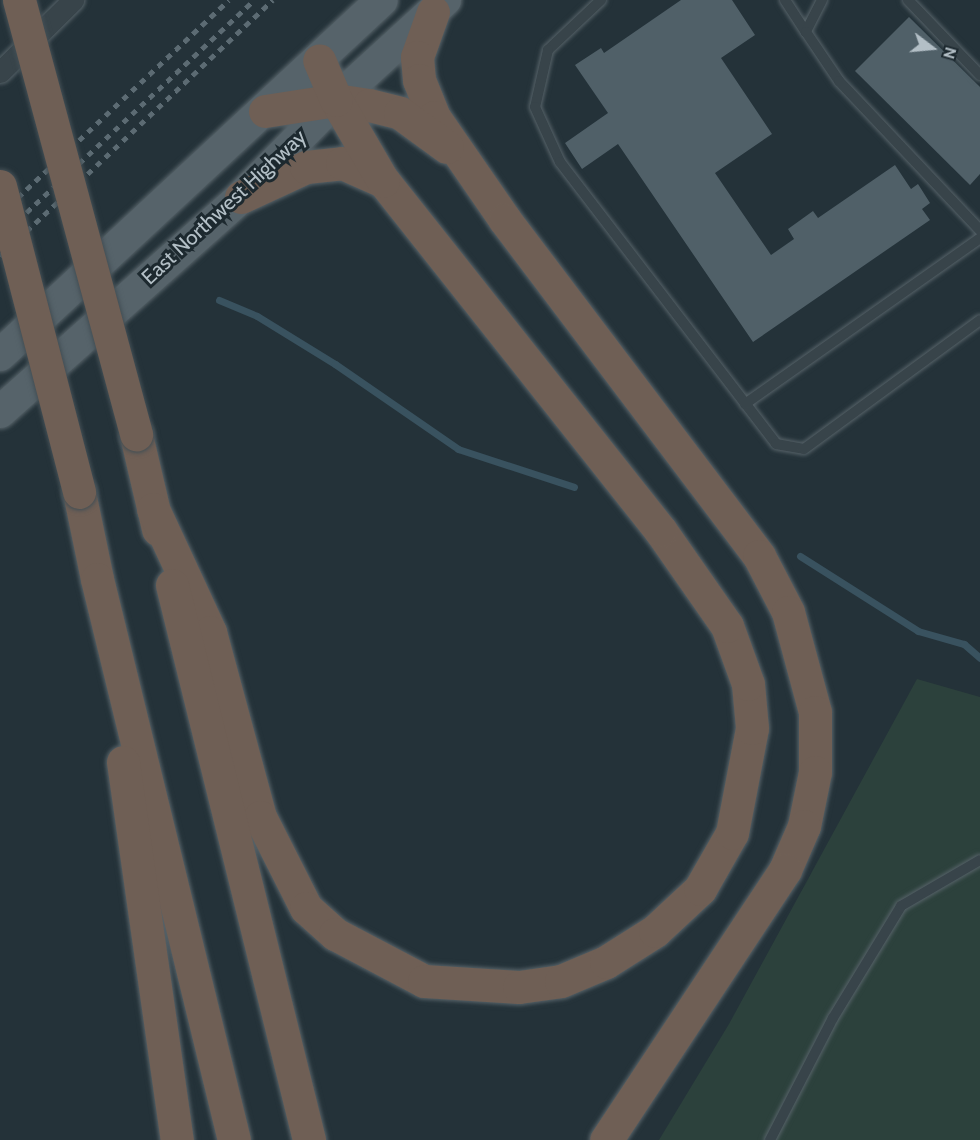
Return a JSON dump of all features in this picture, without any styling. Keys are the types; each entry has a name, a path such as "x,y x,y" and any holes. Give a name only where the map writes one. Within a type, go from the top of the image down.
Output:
{"highway":[{"path":"19,0 136,435 309,1140"},
{"path":"439,6 417,57 419,80 434,117 460,158 759,556 788,612 815,712 815,772 804,826 785,870 606,1140"},
{"path":"153,509 210,632 260,817 306,908 335,934 424,981 519,987 561,981 606,962 656,931 700,889 732,833 746,776 752,728 748,684 738,650 707,594 660,530 383,181 336,100 319,60"},
{"path":"265,111 336,100 400,113 460,158"},
{"path":"241,197 306,166 342,163 383,181"},
{"path":"0,186 79,492 97,579 234,1140"},
{"path":"97,579 177,1140"}],"main road":[{"name":"East Northwest Highway","path":"0,355 382,0"},
{"name":"East Northwest Highway","path":"0,412 241,197 336,100 439,6"}],"street":[{"path":"0,72 73,0"}],"lane":[{"path":"602,0 548,50 535,107 560,162 776,444 804,449 980,320"},
{"path":"785,0 839,81 980,230"},
{"path":"806,32 822,0"},
{"path":"908,0 980,75"},
{"path":"745,404 980,238"},
{"path":"770,1140 832,1018 901,906 980,860"}],"green space":[{"path":"917,679 980,697 980,1140 659,1140 729,1024"}],"building":[{"path":"681,0 732,0 755,35 721,58 772,134 715,173 771,255 794,239 788,229 813,211 818,218 895,165 911,189 918,184 930,203 922,209 930,220 753,342 618,144 582,169 565,143 608,113 575,65 601,48 604,53"},
{"path":"909,17 980,87 980,174 970,185 855,71"}],"waterway":[{"path":"219,300 257,316 335,364 458,449 574,487"},
{"path":"800,556 918,631 964,644 980,658"}],"railway":[{"path":"0,214 229,0"},
{"path":"0,237 254,0"},
{"path":"0,256 273,0"}]}
